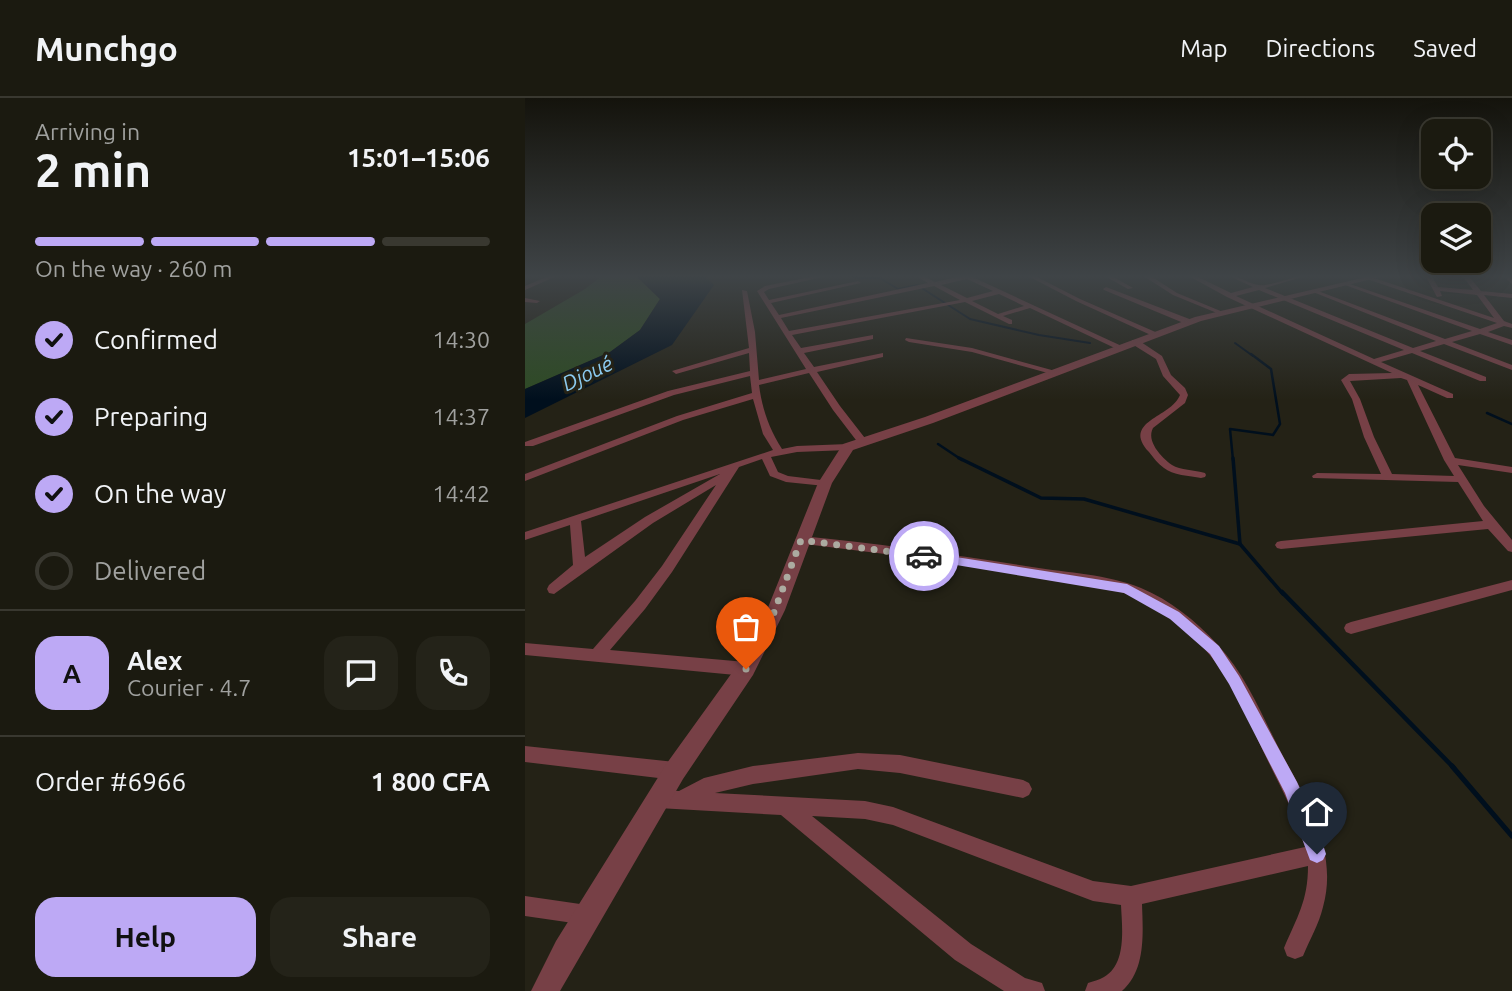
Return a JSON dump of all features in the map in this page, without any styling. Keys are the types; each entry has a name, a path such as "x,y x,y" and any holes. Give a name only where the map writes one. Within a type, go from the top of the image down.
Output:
{"street":[{"path":"748,317 753,349 755,395 762,427 779,452"},
{"path":"778,317 836,408 856,445"},
{"path":"828,317 835,324"},
{"path":"788,333 875,317"},
{"path":"998,317 1009,322"},
{"path":"1058,317 1159,358 1167,376 1184,395 1182,401 1149,426 1145,432 1146,443 1169,468 1201,475"},
{"path":"1116,317 1156,334"},
{"path":"1176,317 1189,322"},
{"path":"545,991 587,915 675,771 746,669 770,623 801,540 839,456 856,445 1207,317"},
{"path":"1274,317 1450,396"},
{"path":"1328,317 1483,379"},
{"path":"1381,317 1512,368"},
{"path":"1446,317 1481,333 1512,343"},
{"path":"1486,317 1512,326"},
{"path":"1497,317 1501,322"},
{"path":"1375,361 1481,333 1500,326 1501,322"},
{"path":"800,351 870,337"},
{"path":"909,340 972,350 1055,372"},
{"path":"676,371 753,349"},
{"path":"755,383 880,355"},
{"path":"529,444 671,393 755,372"},
{"path":"1388,478 1369,437 1356,399 1345,380 1349,377 1408,377"},
{"path":"1408,377 1459,479 1512,548"},
{"path":"525,478 680,418 755,395"},
{"path":"525,536 732,469 765,455 856,445"},
{"path":"765,455 774,474 786,479 825,483"},
{"path":"1449,460 1512,470"},
{"path":"554,589 580,567 732,469"},
{"path":"596,656 660,578 694,531 732,469"},
{"path":"1317,476 1459,479"},
{"path":"575,519 580,567"},
{"path":"1281,545 1496,529 1512,538"},
{"path":"801,540 849,544 1127,588 1149,599 1194,631 1214,650 1228,670 1291,788 1317,854 1318,880 1314,904 1294,948"},
{"path":"1351,628 1512,585"},
{"path":"525,649 746,669"},
{"path":"525,754 675,771"},
{"path":"681,800 704,788 753,775 858,761 900,764 1023,789"},
{"path":"658,799 865,810 893,816 1093,891 1131,896 1317,854"},
{"path":"785,806 963,952 1021,989 1034,991"},
{"path":"1096,991 1107,989 1125,972 1133,946 1131,896"},
{"path":"525,906 587,915"}],"green space":[{"path":"538,317 649,317 640,330 610,352 525,389 525,324"}],"water":[{"name":"Djoué","path":"649,317 692,317 672,345 525,418 525,389 610,352 640,330"}],"waterway":[{"path":"966,317 1039,335 1090,343"},
{"path":"1235,343 1253,356"},
{"path":"1233,460 1230,429 1273,435 1280,424 1271,369 1251,354"},
{"path":"1487,413 1512,424"},
{"path":"938,444 959,458"},
{"path":"959,458 1041,498 1084,499 1240,544"},
{"path":"1233,458 1240,544"},
{"path":"1240,544 1283,594"},
{"path":"1282,592 1454,768"},
{"path":"1452,766 1512,836"}],"way so far":[{"path":"746,669 776,610 801,540 849,544 924,556"}],"route":[{"path":"924,556 1127,588 1175,615 1214,650 1234,680 1291,788 1317,854"}]}
